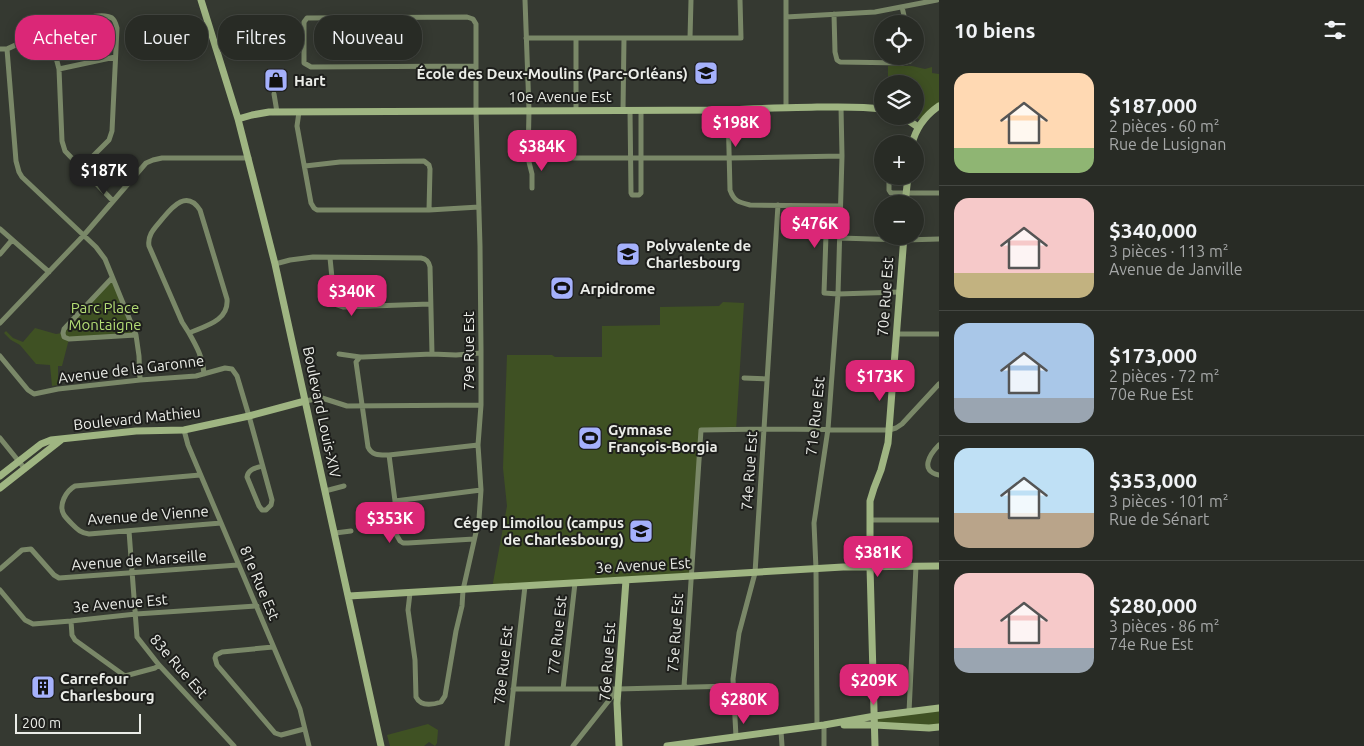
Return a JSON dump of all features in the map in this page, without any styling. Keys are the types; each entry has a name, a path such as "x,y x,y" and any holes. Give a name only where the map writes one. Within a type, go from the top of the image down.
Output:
{"street":[{"name":"Boulevard Louis-XIV","path":"201,0 249,158 275,264 382,746"},
{"path":"525,0 529,110 528,158 532,174 532,188"},
{"path":"690,38 691,0"},
{"path":"526,38 740,38 740,0"},
{"path":"786,0 786,108"},
{"path":"786,17 875,12 937,0"},
{"path":"902,7 904,15"},
{"path":"834,14 837,60 840,62 874,63"},
{"name":"79e Rue Est","path":"410,593 408,610 415,660 416,697 422,703 432,704 441,702 445,696 462,606 463,590 479,519 481,490 478,446 481,405 481,353 476,24 470,18 307,18 304,22 304,63 307,66 476,66"},
{"path":"115,21 115,57"},
{"path":"576,38 576,110"},
{"path":"624,38 631,193 635,196 639,196 641,193 641,110"},
{"path":"0,49 7,49 15,46"},
{"path":"7,49 16,161 19,172 96,247 105,259 136,334 140,380"},
{"path":"57,60 59,69 64,147 68,156 114,201"},
{"path":"59,69 101,60"},
{"path":"81,168 109,140 112,131 115,60"},
{"path":"274,94 277,112"},
{"path":"915,135 918,127 939,106"},
{"name":"71e Rue Est","path":"824,746 820,726 814,523 828,429 838,294 842,156 841,107"},
{"name":"10e Avenue Est","path":"238,119 277,112 874,108"},
{"path":"728,110 730,190 732,197 739,203 750,205 840,206"},
{"path":"299,112 297,126 311,203 317,210 429,210 479,207"},
{"path":"528,158 842,156"},
{"path":"0,323 84,235 146,163 153,160 174,158 249,158"},
{"path":"305,166 340,162 424,161 429,165 430,169 429,210"},
{"path":"888,185 891,193 939,193"},
{"path":"906,193 907,185"},
{"path":"189,333 217,321 224,314 228,306 200,210 195,203 188,200 180,202 171,208 152,232 148,242 182,322 201,356 204,374"},
{"name":"74e Rue Est","path":"736,737 733,679 739,633 755,572 778,205"},
{"path":"827,206 824,293 900,292"},
{"path":"0,229 49,272"},
{"path":"840,238 874,238"},
{"path":"924,239 939,239"},
{"path":"0,254 12,240"},
{"name":"70e Rue Est","path":"875,746 870,502 886,455 888,443 903,245"},
{"path":"275,264 313,257 425,259 430,267 432,354"},
{"path":"330,258 334,298 339,306 430,304"},
{"path":"112,278 62,333 64,337 69,339 136,334"},
{"path":"896,334 939,334"},
{"path":"339,354 360,358 481,353"},
{"name":"Avenue de la Garonne","path":"0,356 28,390 34,394 140,380 196,376 229,368 235,372 249,416"},
{"path":"360,358 356,362 356,366 370,451 379,455 389,455 478,446"},
{"path":"744,378 768,378"},
{"path":"764,429 889,430 902,424 939,384"},
{"name":"Boulevard Mathieu","path":"0,476 41,444 51,440 136,431 184,430 249,416 305,400 322,398 347,406 481,405"},
{"path":"249,416 272,500 271,505 266,510 262,510 259,506 247,477 249,471 262,466"},
{"name":"75e Rue Est","path":"684,687 701,430 764,429"},
{"name":"81e Rue Est","path":"184,430 200,475 300,709 309,746"},
{"path":"0,438 25,469"},
{"name":"Boulevard Mathieu","path":"0,488 62,439"},
{"path":"939,445 931,453 928,466 932,473 939,475"},
{"path":"389,455 396,501 396,534 403,543 474,539"},
{"name":"Avenue de Vienne","path":"200,475 80,485 71,488 66,494 63,500 62,511 64,516 78,531 90,534 221,522"},
{"path":"325,491 344,486"},
{"path":"396,501 481,490"},
{"path":"870,520 939,520"},
{"name":"83e Rue Est","path":"129,530 137,637 159,665 234,746"},
{"path":"335,534 351,531"},
{"name":"Avenue de Marseille","path":"0,569 22,550 31,549 54,575 59,578 238,565"},
{"path":"909,712 916,566"},
{"name":"3e Avenue Est","path":"349,596 755,572 939,566"},
{"name":"76e Rue Est","path":"619,746 617,703 626,580"},
{"name":"77e Rue Est","path":"563,689 575,583"},
{"name":"78e Rue Est","path":"507,746 525,586"},
{"name":"3e Avenue Est","path":"0,590 25,620 33,624 136,614 257,606"},
{"path":"71,621 72,635 75,640 125,676 155,668 159,665"},
{"path":"273,647 222,652 216,654 215,661 275,733 281,735 304,729"},
{"path":"513,689 733,686"},
{"path":"573,746 618,689"},
{"path":"667,746 724,742 736,737 939,708"},
{"path":"927,710 939,713"},
{"path":"820,726 939,728"},
{"path":"782,731 782,746"}],"green space":[{"path":"888,66 912,66 925,69 932,67 932,73 939,74 939,103 924,116 924,75 888,75"},
{"name":"Parc Place Montaigne","path":"112,278 136,334 69,339 62,366 58,366 58,385 52,386 50,365 36,364 20,345 4,333 6,331 13,338 23,342 35,328 56,334 62,333"},
{"path":"723,302 744,303 736,430 702,430 692,576 492,588 507,506 503,468 507,355 602,357 602,326 660,325 660,307 719,306"},
{"path":"939,708 939,729 875,725 875,716"},
{"path":"428,724 438,730 435,746 429,742 424,746 390,746 387,735"}],"place":[{"name":"École des Deux-Moulins (Parc-Orléans)","path":"706,73"},
{"name":"Hart","path":"276,80"},
{"name":"Polyvalente de Charlesbourg","path":"628,254"},
{"name":"Arpidrome","path":"562,288"},
{"name":"Gymnase François-Borgia","path":"590,438"},
{"name":"Cégep Limoilou (campus de Charlesbourg)","path":"641,531"},
{"name":"Carrefour Charlesbourg","path":"43,687"}]}
